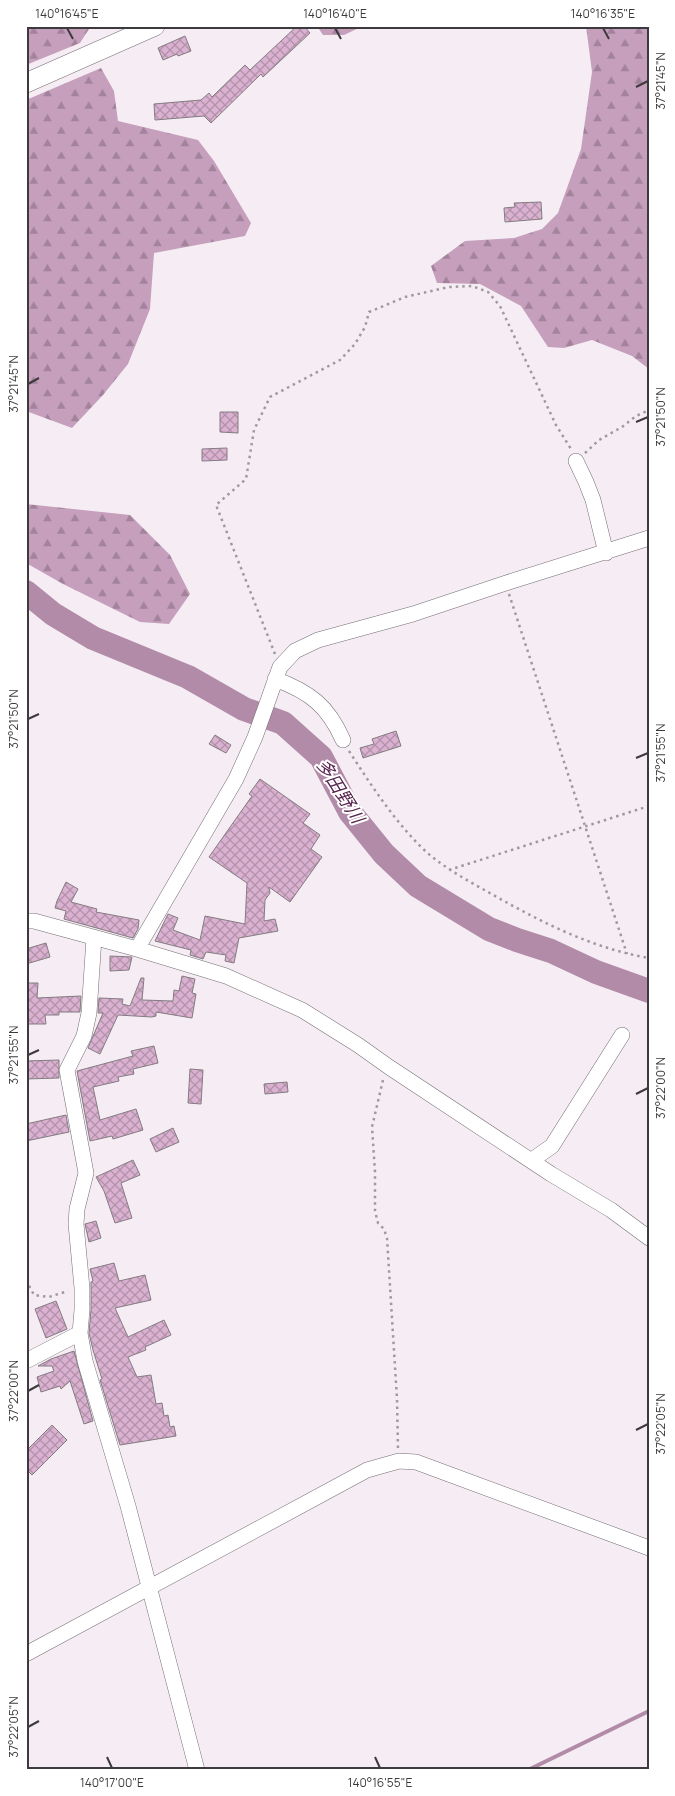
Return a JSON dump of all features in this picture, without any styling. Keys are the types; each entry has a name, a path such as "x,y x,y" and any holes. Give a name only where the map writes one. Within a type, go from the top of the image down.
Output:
{"street":[{"path":"26,82 155,26"},
{"path":"576,461 593,500 606,553"},
{"path":"137,949 236,779 255,737 276,677 295,651 318,640 413,614 649,538"},
{"path":"276,677 311,696 330,716 343,740"},
{"path":"26,920 137,949 226,976 302,1010 611,1210 649,1238"},
{"path":"94,938 89,1012 84,1036 67,1070 86,1173 77,1209 76,1224 82,1288 80,1333 85,1361 150,1588 197,1770"},
{"path":"532,1160 552,1146 622,1035"},
{"path":"26,1361 80,1333"},
{"path":"26,1654 367,1470 399,1461 416,1462 649,1548"}],"path":[{"path":"276,677 216,505 246,479 254,430 270,397 340,360 356,344 365,327 369,312 405,297 449,287 472,286 488,292 500,306 556,424 574,454 576,461 599,440 636,416 649,410"},
{"path":"506,583 627,954"},
{"path":"343,740 374,790 398,822 423,849 449,870 519,910 571,935 627,954 649,958"},
{"path":"449,870 649,806"},
{"path":"389,1067 383,1080 372,1127 375,1212 378,1223 384,1229 387,1238 399,1461"},
{"path":"26,1280 34,1295 41,1296 49,1297 82,1288"}],"green space":[{"path":"26,26 89,26 89,29 80,43 26,65"},
{"path":"317,26 363,26 344,35 323,35"},
{"path":"586,26 649,26 649,369 632,356 592,340 564,348 548,347 521,306 480,284 437,283 431,266 465,241 514,238 542,229 558,213 581,149 592,72"},
{"path":"101,68 114,91 118,121 198,140 214,161 251,223 245,236 154,253 150,309 128,364 103,395 72,428 26,411 26,100"},
{"path":"26,504 130,515 170,555 190,594 169,624 140,622 63,584 26,563"}],"building":[{"path":"297,26 304,26 310,33 263,77 261,74 211,123 204,116 155,120 154,104 201,100 209,93 212,97 245,65 250,70"},
{"path":"185,36 191,51 163,60 158,48"},
{"path":"541,202 542,219 505,222 504,208 515,207 514,203"},
{"path":"220,412 238,412 238,433 220,432"},
{"path":"227,448 227,460 202,461 202,449"},
{"path":"396,731 401,746 363,758 360,748 374,744 372,739"},
{"path":"215,735 231,745 226,753 209,744"},
{"path":"260,779 310,814 303,823 320,835 311,849 322,857 290,902 269,887 270,893 265,900 264,921 275,919 278,931 239,938 234,963 225,961 226,955 206,952 203,959 190,955 191,950 155,941 168,914 178,918 173,930 200,940 205,916 245,924 247,883 209,857 252,796 249,794"},
{"path":"66,882 78,889 71,902 97,909 96,912 139,920 138,929 133,938 64,919 66,911 55,908"},
{"path":"46,943 50,957 26,964 26,949"},
{"path":"110,956 132,957 129,970 110,971"},
{"path":"182,976 195,979 192,993 196,994 192,1018 156,1012 156,1016 152,1017 118,1015 100,1054 88,1048 103,1013 98,1013 99,998 123,999 122,1004 130,1006 141,978 144,978 142,1000 173,1001 174,990 179,991"},
{"path":"26,983 38,983 37,998 81,996 80,1012 59,1012 59,1015 45,1015 46,1024 27,1024"},
{"path":"154,1046 158,1063 133,1069 134,1074 118,1077 119,1081 93,1087 100,1120 136,1109 143,1130 113,1139 112,1136 90,1141 77,1071 133,1056 131,1051"},
{"path":"59,1060 59,1078 26,1079 26,1061"},
{"path":"190,1069 203,1070 201,1104 188,1103"},
{"path":"287,1082 288,1092 265,1094 264,1084"},
{"path":"66,1115 69,1132 26,1141 26,1124"},
{"path":"173,1128 179,1142 156,1152 150,1139"},
{"path":"133,1160 140,1175 121,1183 132,1218 115,1223 104,1191 96,1177"},
{"path":"96,1221 101,1238 89,1242 85,1224"},
{"path":"114,1263 119,1281 145,1275 151,1300 115,1308 128,1337 164,1320 171,1335 145,1347 146,1350 128,1357 137,1377 151,1375 156,1404 162,1403 164,1416 168,1415 170,1427 174,1426 176,1436 120,1445 100,1380 102,1379 89,1333 91,1282 93,1281 90,1269"},
{"path":"56,1301 67,1329 46,1338 35,1309"},
{"path":"74,1351 93,1421 84,1424 70,1381 61,1389 60,1386 41,1392 37,1377 54,1371 52,1366 38,1366"},
{"path":"52,1425 67,1440 32,1475 26,1469 26,1451"}],"waterway":[{"name":"多田野川","path":"26,592 53,614 93,638 188,677 244,709 283,723 321,757 350,812 384,854 418,886 489,929 551,951 596,972 649,991"},
{"path":"528,1770 649,1711"}]}
